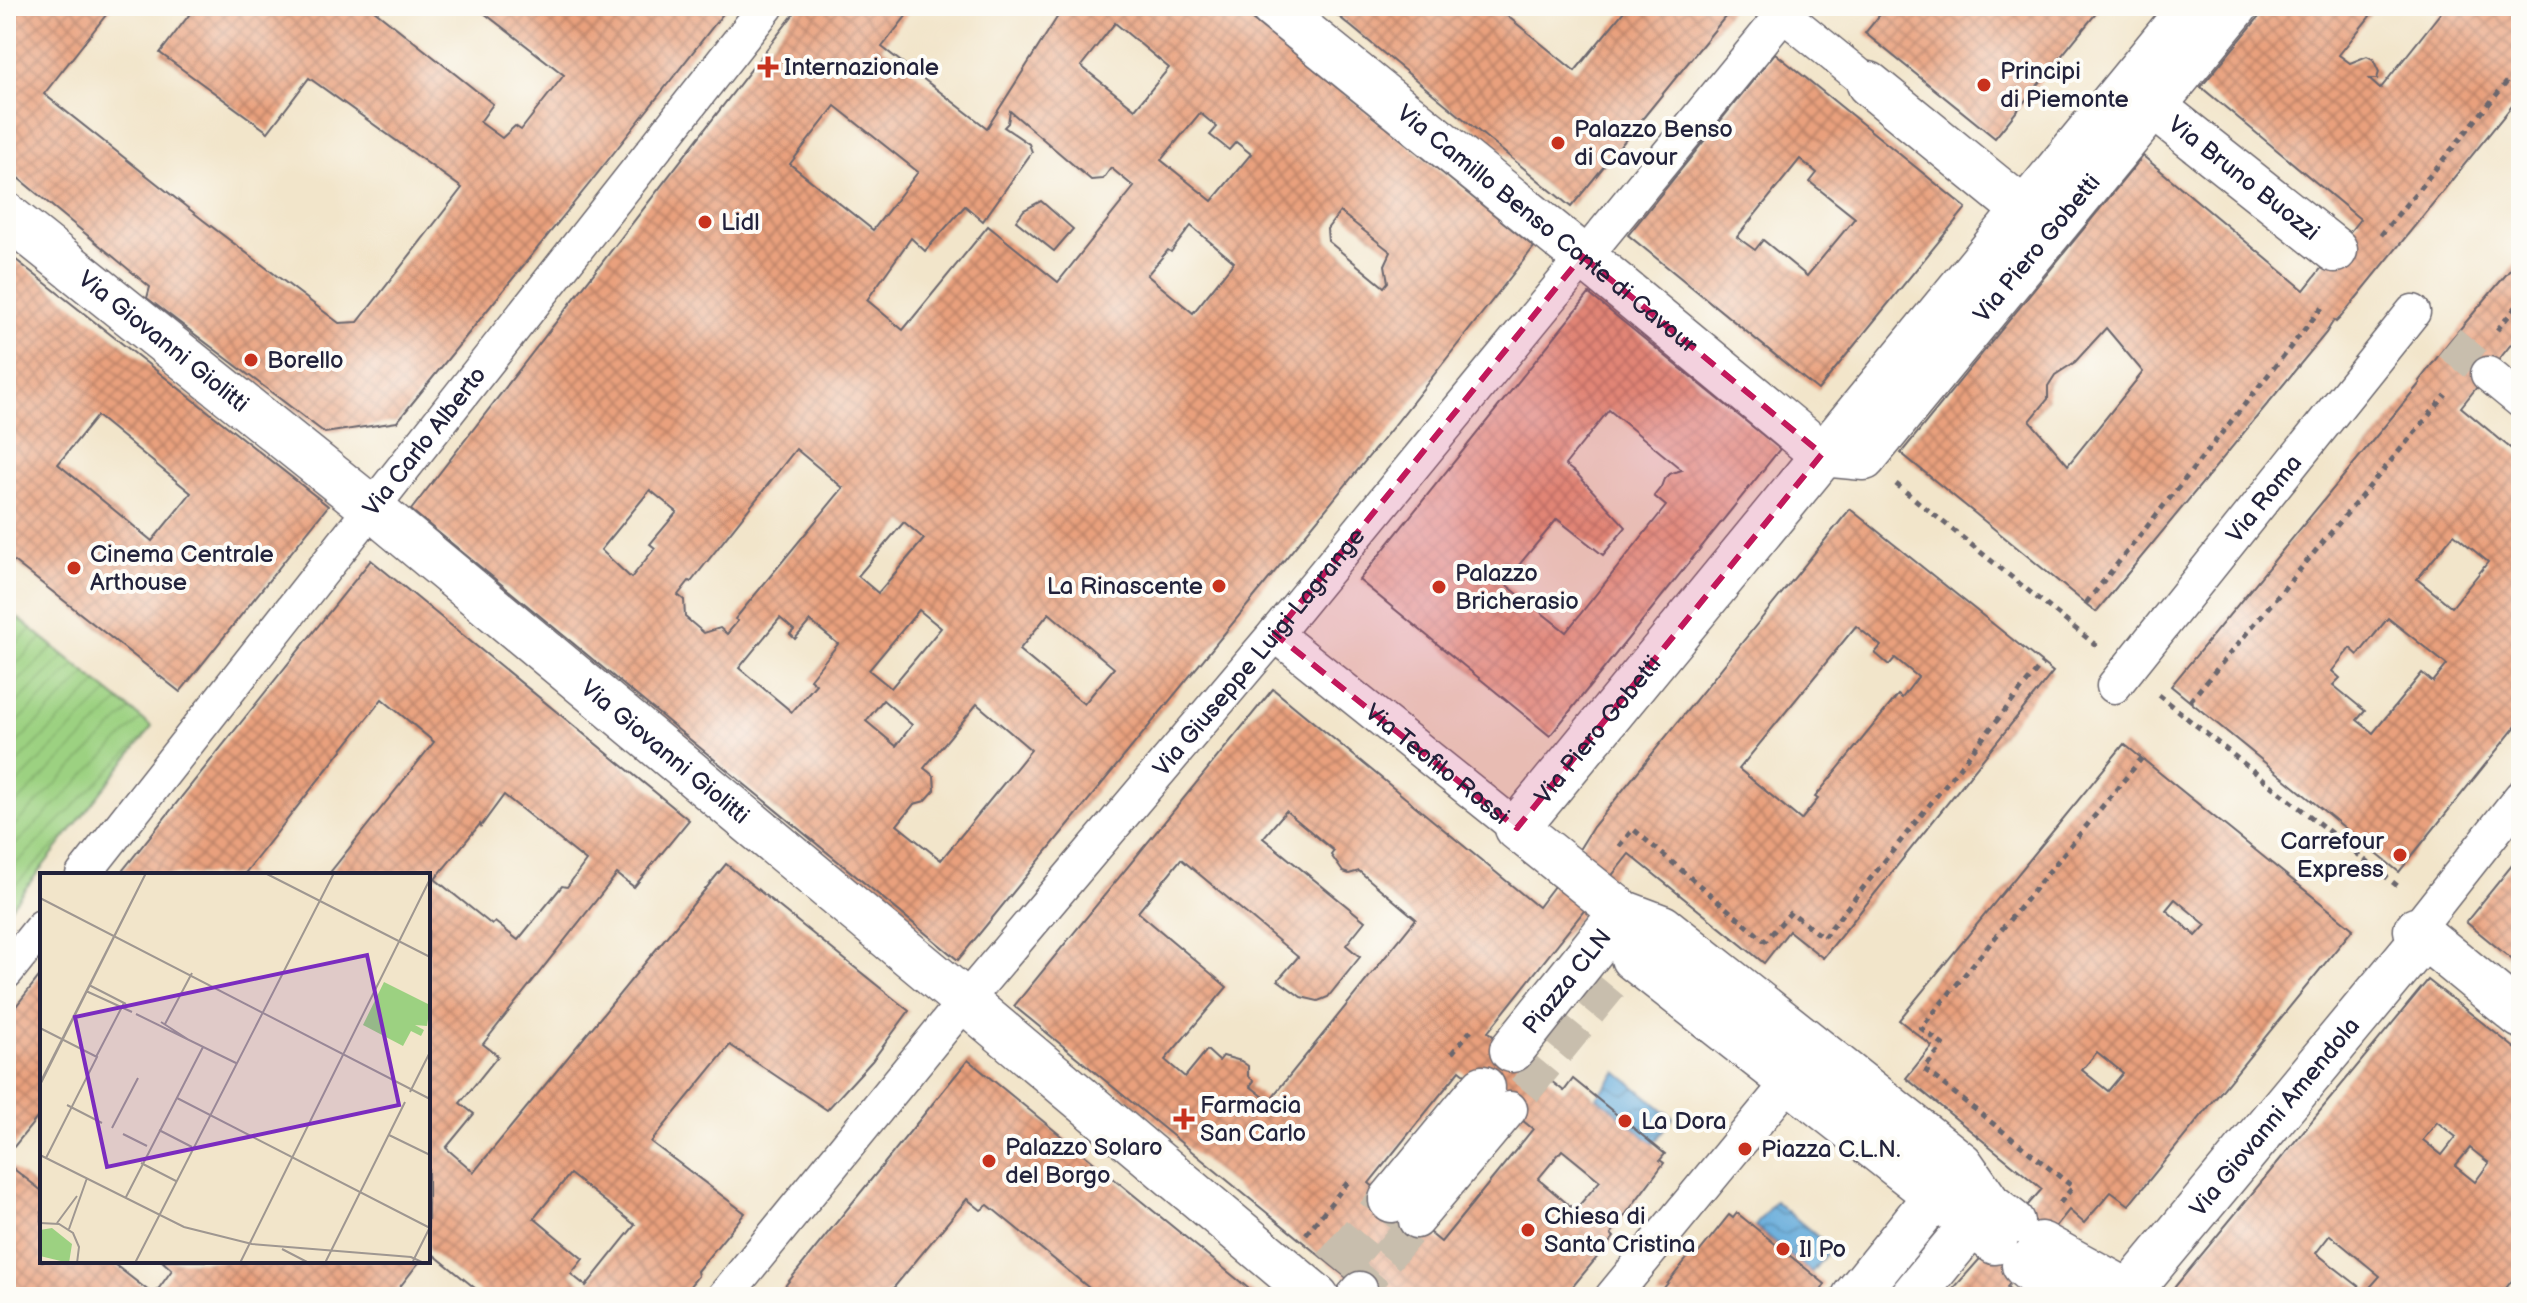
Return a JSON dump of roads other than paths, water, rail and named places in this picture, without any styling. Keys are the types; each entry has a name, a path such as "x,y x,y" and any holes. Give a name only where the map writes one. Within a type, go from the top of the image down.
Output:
{"street":[{"name":"Via Carlo Alberto","path":"85,873 767,6"},
{"name":"Via Camillo Benso Conte di Cavour","path":"1272,6 1582,256 1810,468"},
{"path":"1786,10 1869,84 2036,221 2192,6"},
{"name":"Via Piero Gobetti","path":"1517,828 1810,468 1864,458 2036,221 2153,106 2236,6"},
{"name":"Via Giuseppe Luigi Lagrange","path":"724,1297 965,1001 1275,634 1786,10"},
{"name":"Via Bruno Buozzi","path":"2153,106 2335,250"},
{"name":"Via Giovanni Giolitti","path":"6,215 373,509 965,1001 1336,1289"},
{"name":"Via Roma","path":"2114,686 2413,312"},
{"path":"2488,374 2521,401"},
{"name":"Via Teofilo Rossi","path":"1275,634 1610,903 1662,927 1948,1180"},
{"name":"Via Giovanni Amendola","path":"2131,1295 2521,797"},
{"path":"1610,903 1633,958 1790,1081 1948,1180 2005,1234 2061,1297"},
{"name":"Piazza CLN","path":"1512,1050 1610,903"},
{"path":"2423,926 2521,1016"},
{"path":"6,972 40,930"},
{"path":"1612,1297 1790,1081"},
{"path":"1403,1210 1496,1098"},
{"path":"1854,1297 1948,1180"},
{"path":"2005,1234 2131,1295"},
{"path":"1912,1297 2005,1234"}],"water":[{"path":"1617,1072 1673,1118 1653,1144 1597,1097"},
{"path":"1775,1201 1831,1248 1811,1273 1755,1226"}],"tunnel":[{"path":"2449,342 2488,374"},
{"path":"1492,1130 1633,958"},
{"path":"1353,1297 1435,1199"},
{"path":"1335,1268 1391,1200"}],"place":[{"name":"Internazionale","path":"768,67"},
{"name":"Principi di Piemonte","path":"1984,85"},
{"name":"Palazzo Benso di Cavour","path":"1558,143"},
{"name":"Lidl","path":"705,222"},
{"name":"Borello","path":"251,360"},
{"name":"Cinema Centrale Arthouse","path":"74,568"},
{"name":"La Rinascente","path":"1219,586"},
{"name":"Palazzo Bricherasio","path":"1439,587"},
{"name":"Carrefour Express","path":"2400,855"},
{"name":"Farmacia San Carlo","path":"1184,1119"},
{"name":"La Dora","path":"1625,1121"},
{"name":"Piazza C.L.N.","path":"1745,1149"},
{"name":"Palazzo Solaro del Borgo","path":"989,1161"},
{"name":"Chiesa di Santa Cristina","path":"1528,1230"},
{"name":"Il Po","path":"1783,1249"}]}
